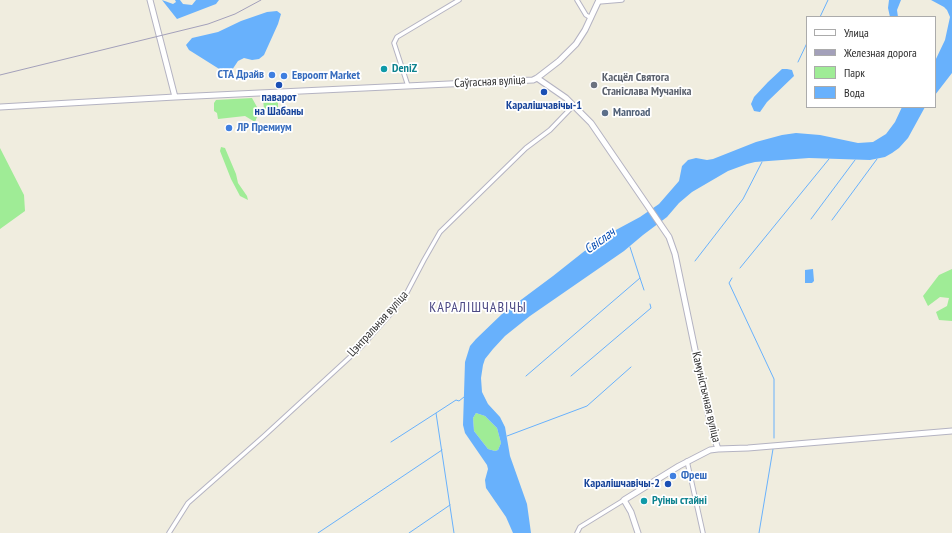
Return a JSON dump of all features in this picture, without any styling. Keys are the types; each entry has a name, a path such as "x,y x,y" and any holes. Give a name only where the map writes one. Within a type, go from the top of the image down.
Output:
{"street":[{"path":"150,0 175,97"},
{"path":"408,86 394,44 397,37 459,0"},
{"path":"577,0 586,15 591,18"},
{"path":"598,1 622,0"},
{"name":"Саўгасная вуліца","path":"0,107 175,97 523,81 537,78 564,57 581,37 598,1"},
{"path":"537,78 574,104"},
{"name":"Камуністычная вуліца","path":"574,104 594,128 645,202 671,243 675,254 710,423 718,449 710,450 687,461 580,527 576,533"},
{"name":"Цэнтральная вуліца","path":"169,533 188,502 264,436 362,346 403,300 440,232 526,148 550,130 574,104"},
{"path":"718,449 748,448 952,431"},
{"path":"687,461 703,533"},
{"path":"624,500 631,512 638,533"}],"green space":[{"path":"270,95 278,101 278,108 268,113 264,109 263,99"},
{"path":"252,98 257,107 257,117 255,122 245,116 218,119 217,113 214,111 214,103 216,100"},
{"path":"221,147 225,148 236,174 238,183 248,200 240,196 231,179 220,151"},
{"path":"0,148 24,195 25,211 0,229"},
{"path":"952,269 952,321 939,320 936,312 947,306 949,298 940,297 928,306 923,296 939,275"},
{"path":"476,413 485,416 497,428 501,443 498,450 495,451 488,449 474,431 473,418"}],"water":[{"path":"162,0 173,4 176,2 175,0 180,0 183,4 192,5 196,0 219,0 216,4 177,19"},
{"path":"889,0 901,0 897,10 898,16 890,16 888,8"},
{"path":"931,0 952,0 952,73 936,94 936,59 945,40 950,17 944,7"},
{"path":"277,11 281,14 264,55 259,59 252,60 244,58 238,61 232,70 224,72 189,50 186,45 192,38 218,32 241,21 267,12"},
{"path":"782,69 792,70 794,76 767,102 760,112 754,111 751,104 754,97"},
{"name":"Свіслач","path":"902,108 924,108 908,138 899,148 885,157 870,160 809,158 755,162 728,171 692,192 679,203 667,217 624,251 530,316 505,336 485,359 481,378 482,392 488,404 500,417 505,427 510,456 527,504 531,533 513,533 506,517 486,488 485,480 488,469 487,465 465,433 463,425 465,362 470,346 476,339 502,314 601,238 640,217 659,204 679,181 682,166 688,160 696,158 707,160 713,159 756,142 796,133 820,135 858,143 873,142 886,134 895,122","holes":["476,413 485,416 497,428 501,443 498,450 495,451 488,449 474,431 473,418"]},
{"path":"813,269 814,281 812,283 805,283 805,270"}],"waterway":[{"path":"820,16 828,0"},
{"path":"798,62 806,45"},
{"path":"740,268 829,159"},
{"path":"832,220 877,159"},
{"path":"811,219 855,160"},
{"path":"695,261 743,199 762,162"},
{"path":"526,376 640,278 630,247"},
{"path":"640,278 644,290"},
{"path":"732,278 729,283 774,379 774,438"},
{"path":"571,376 651,308 650,304"},
{"path":"507,436 587,406 631,367"},
{"path":"454,533 436,413 456,400 459,401 464,397"},
{"path":"391,442 436,413"},
{"path":"759,533 773,449"},
{"path":"318,533 442,450"},
{"path":"409,533 450,505"}],"railway":[{"path":"0,75 208,24 235,14 261,0"}],"place":[{"name":"DeniZ","path":"384,69"},
{"name":"СТА Драйв","path":"272,75"},
{"name":"Евроопт Market","path":"284,76"},
{"name":"паварот на Шабаны","path":"279,85"},
{"name":"Касцёл Святога Станіслава Мучаніка","path":"594,85"},
{"name":"Каралішчавічы-1","path":"544,92"},
{"name":"Manroad","path":"605,113"},
{"name":"ЛР Премиум","path":"229,128"},
{"name":"Фреш","path":"673,476"},
{"name":"Каралішчавічы-2","path":"668,484"},
{"name":"Руіны стайні","path":"644,501"}],"district":[{"name":"КАРАЛІШЧАВІЧЫ","path":"478,308"}]}
